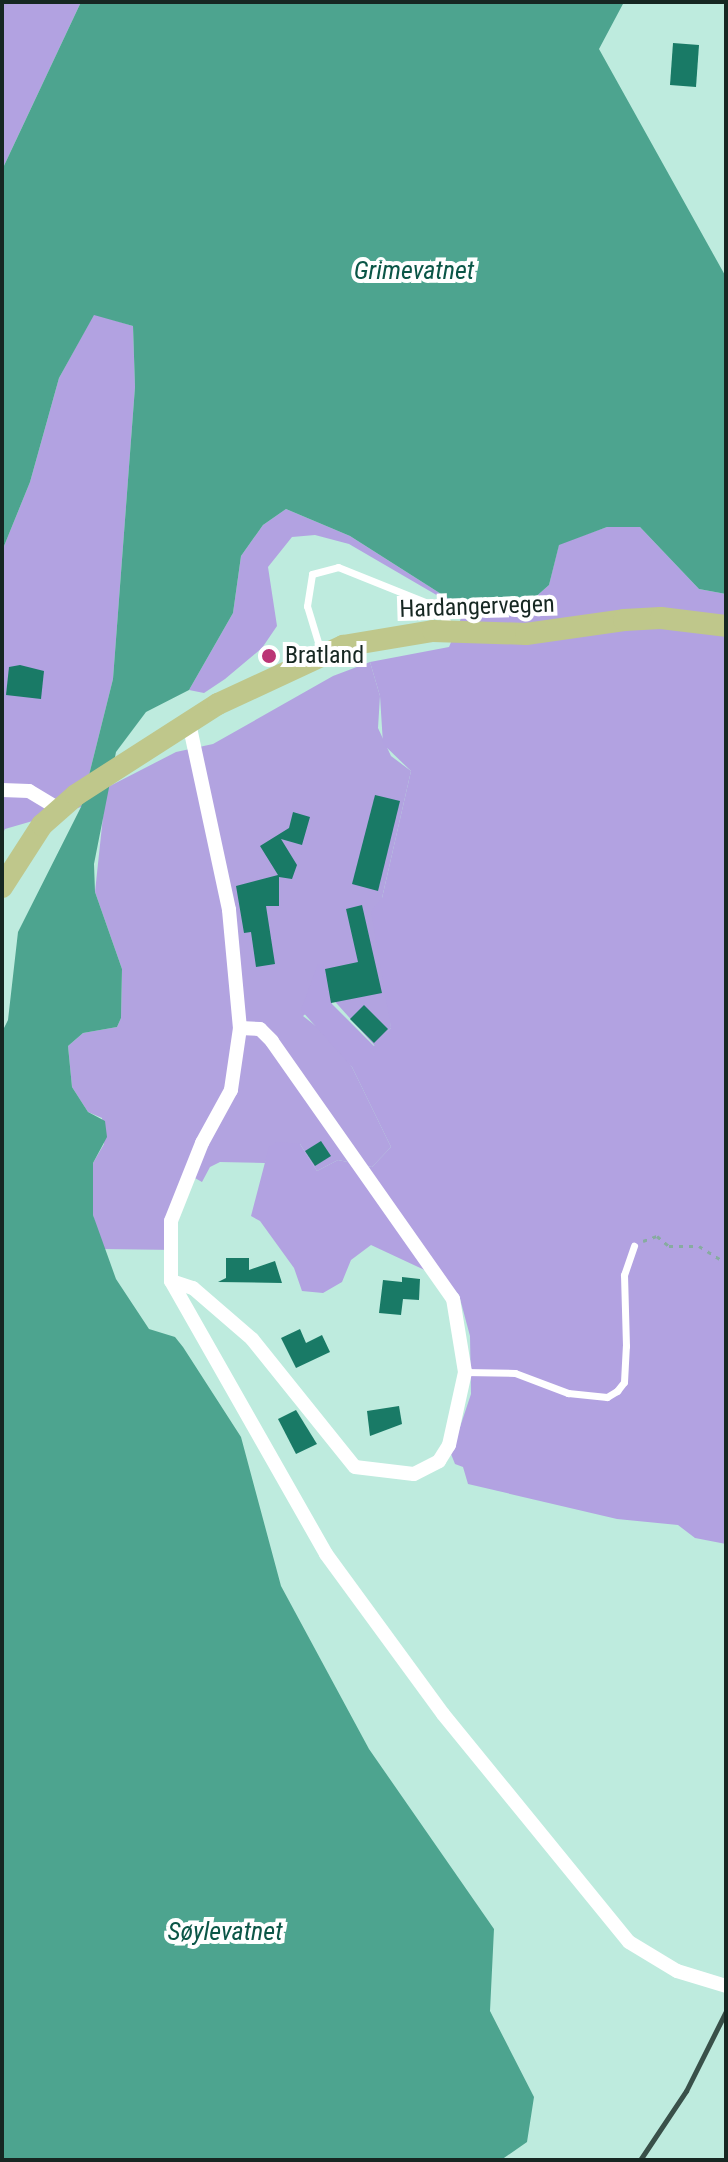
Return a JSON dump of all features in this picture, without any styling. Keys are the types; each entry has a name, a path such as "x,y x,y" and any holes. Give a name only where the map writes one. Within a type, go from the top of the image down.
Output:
{"main road":[{"name":"Hardangervegen","path":"66,802 189,723 322,655 387,637 456,632 526,634 661,618 726,626"},
{"path":"2,887 23,851 66,802"}],"street":[{"path":"189,723 229,910 240,1028 231,1090 202,1143 171,1221 171,1281 326,1554 443,1714 629,1942 677,1971 726,1986"},
{"path":"2,790 29,791 66,802"},
{"path":"171,1281 193,1288 252,1339 343,1456 369,1472 414,1474 439,1461 449,1445 465,1372 453,1299 272,1041 260,1029 240,1028"}],"lane":[{"path":"322,655 307,606 312,574 338,567 433,605 456,632"},
{"path":"465,1372 515,1373 568,1393 607,1397 617,1391 624,1382 624,1275 634,1246"}],"path":[{"path":"634,1246 657,1236 669,1246 699,1246 726,1263"}],"shaded area":[{"path":"2,2 81,2 2,170"},
{"path":"94,314 133,326 135,387 113,679 81,807 5,829 2,835 2,551 30,482 59,378"},
{"path":"286,509 350,536 460,606 514,616 549,585 559,544 607,527 640,527 699,589 726,594 726,1544 695,1538 678,1525 617,1519 468,1484 463,1467 455,1464 451,1454 471,1394 470,1336 459,1295 446,1280 371,1245 351,1260 342,1282 323,1293 302,1291 294,1268 260,1221 251,1216 269,1147 276,1142 300,1144 317,1171 338,1160 372,1167 391,1147 352,1067 301,1010 318,964 323,964 332,1004 374,1046 391,1028 371,911 382,898 411,771 383,744 380,696 370,662 449,647 464,611 349,544 315,535 292,537 268,567 277,626 262,648 225,679 204,693 189,690 233,613 241,556 263,525"},
{"path":"370,662 380,696 378,728 391,756 411,771 382,898 391,1028 375,1046 329,995 303,1016 331,1038 352,1067 391,1147 372,1167 338,1160 317,1171 300,1144 268,1156 265,1163 220,1162 210,1167 202,1182 193,1177 178,1221 177,1250 102,1249 93,1215 93,1163 104,1144 102,1118 88,1112 72,1087 68,1046 83,1033 117,1027 121,1018 122,969 95,892 106,788 176,752 213,744 333,676"}],"water":[{"path":"81,2 624,2 599,49 726,277 726,594 699,589 640,527 607,527 559,545 549,585 514,616 460,606 350,536 286,509 263,525 241,556 233,613 189,690 146,712 116,752 94,864 95,892 122,969 121,1018 117,1027 83,1033 68,1046 72,1087 88,1112 105,1121 107,1137 93,1163 93,1215 116,1279 149,1329 175,1337 183,1347 241,1437 281,1586 369,1749 494,1929 490,2011 534,2097 527,2142 501,2160 2,2160 2,1032 8,1020 18,932 81,807 113,679 135,387 133,326 94,315 59,378 30,482 2,551 2,170"}],"building":[{"path":"673,43 699,45 696,87 670,85"},
{"path":"20,665 44,671 41,699 6,695 9,667"},
{"path":"375,795 400,801 378,891 352,884"},
{"path":"293,812 310,817 302,845 281,839 297,865 292,879 279,877 279,906 266,906 275,964 256,967 251,932 244,933 236,886 278,875 260,846 289,828"},
{"path":"362,905 382,993 331,1003 325,969 358,962 346,909"},
{"path":"364,1005 388,1029 374,1043 350,1019"},
{"path":"321,1141 331,1156 315,1166 305,1151"},
{"path":"226,1258 249,1258 249,1270 275,1261 282,1283 218,1282 226,1278"},
{"path":"402,1277 420,1279 419,1300 403,1299 401,1315 379,1313 383,1280 402,1282"},
{"path":"300,1329 306,1343 322,1335 330,1352 296,1368 281,1338"},
{"path":"399,1406 402,1424 370,1436 367,1411"},
{"path":"296,1410 317,1444 296,1454 278,1419"}],"railway":[{"path":"640,2160 686,2091 726,2011"}],"place":[{"name":"Bratland","path":"269,656"}],"water label":[{"name":"Grimevatnet","path":"414,271"},
{"name":"Søylevatnet","path":"225,1932"}]}
